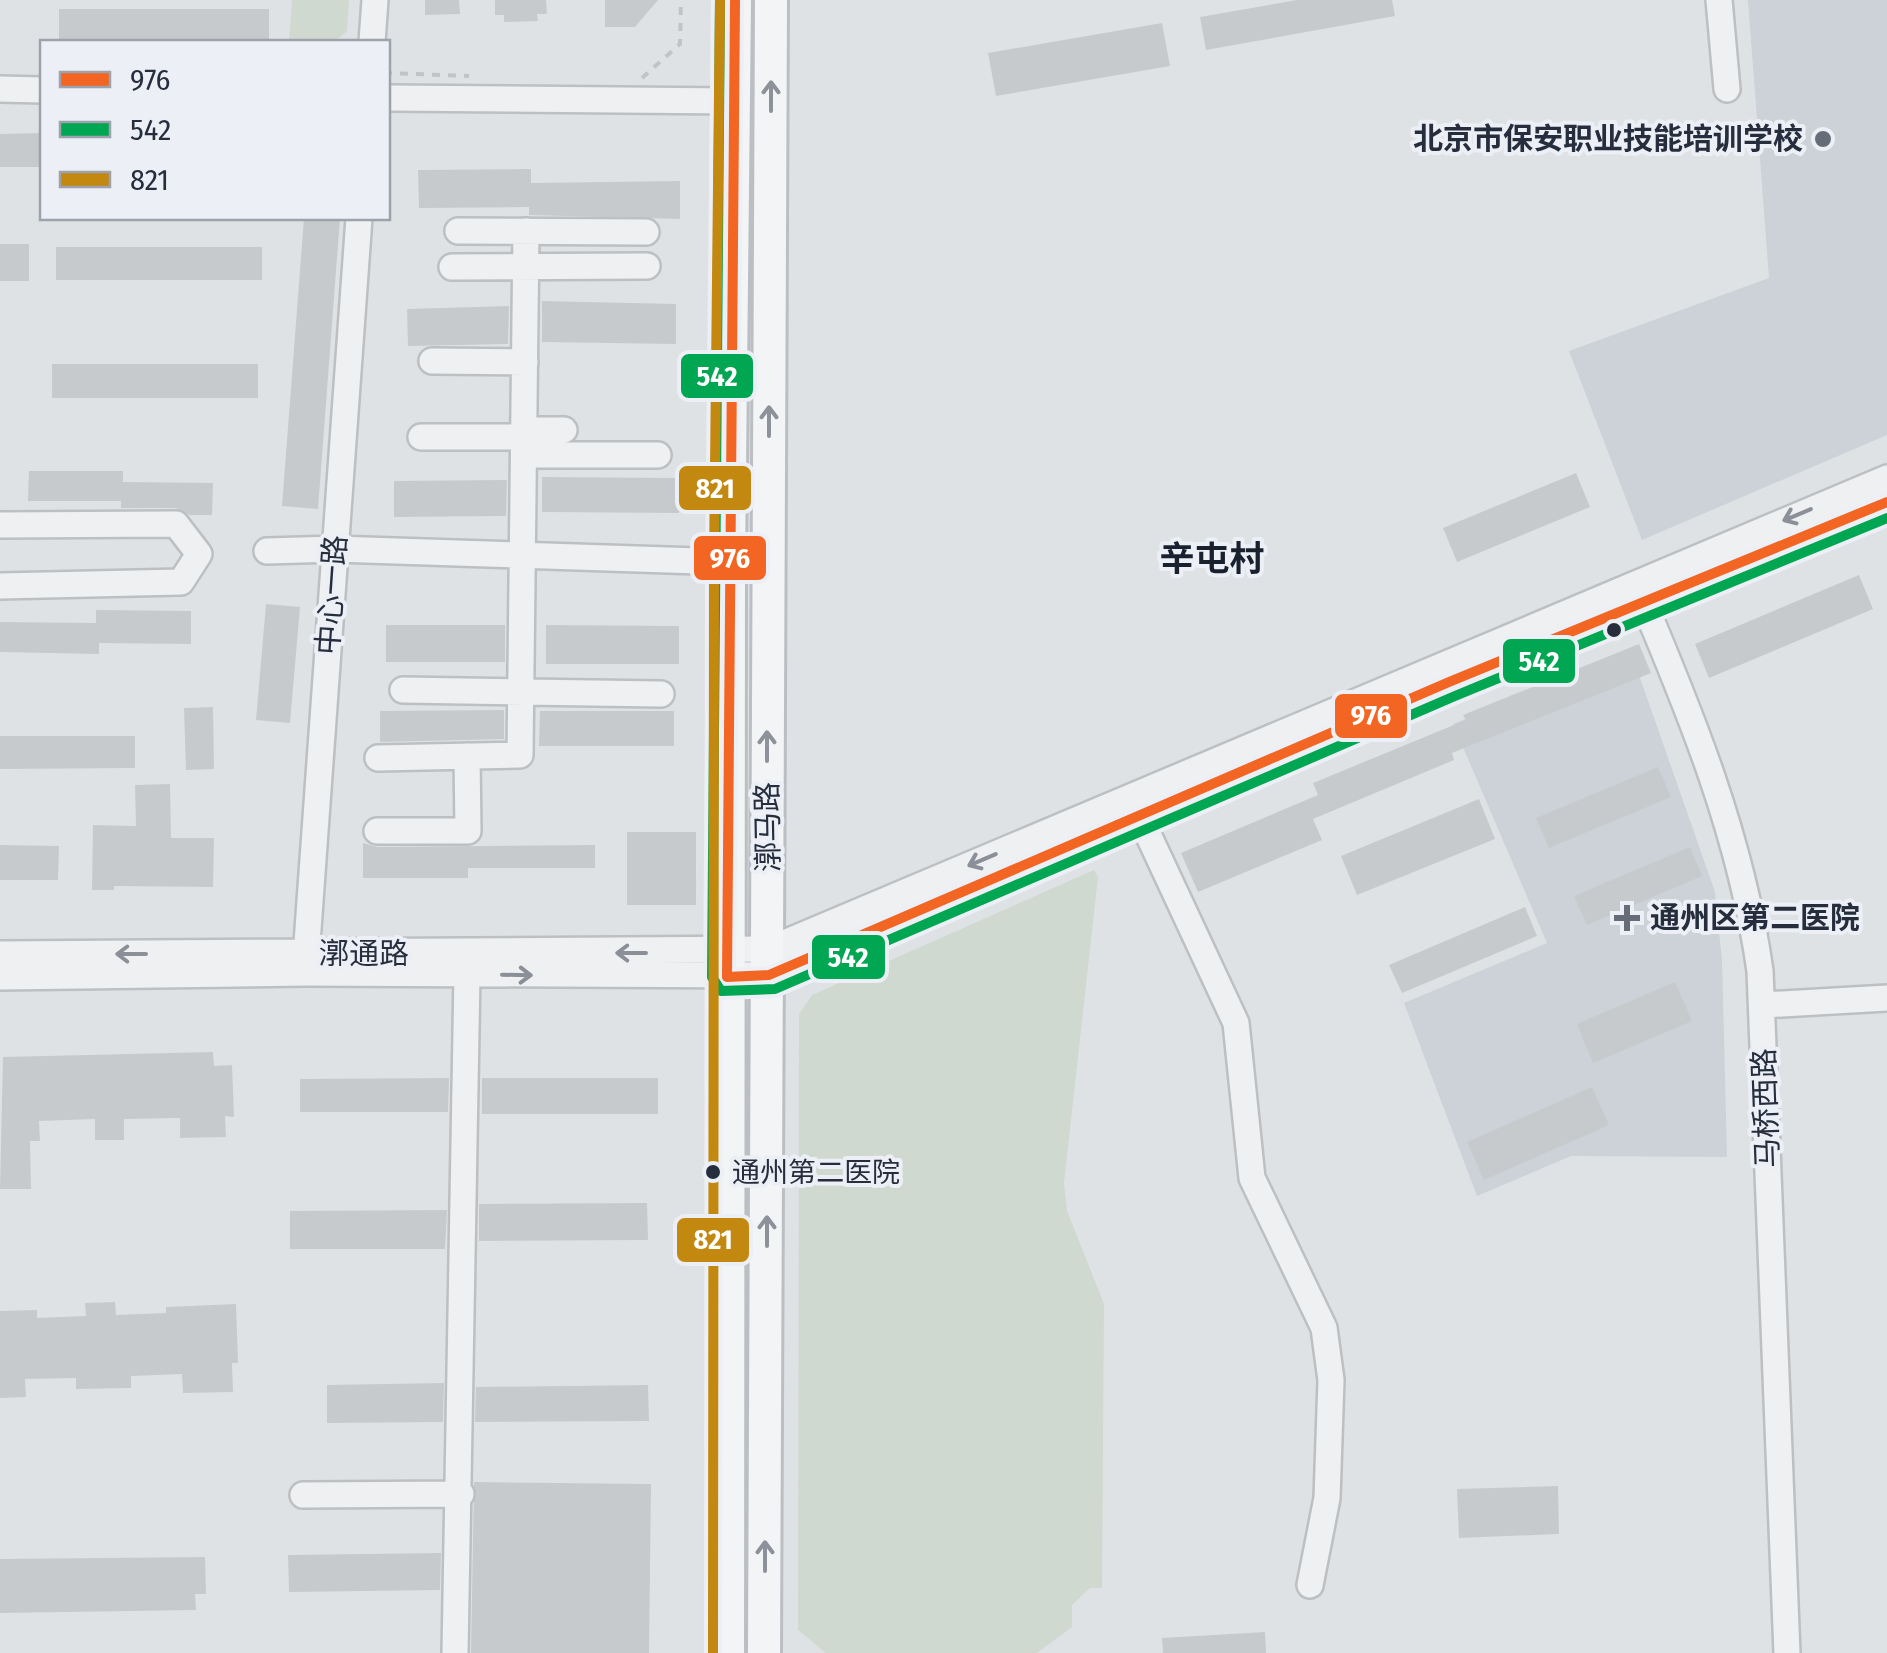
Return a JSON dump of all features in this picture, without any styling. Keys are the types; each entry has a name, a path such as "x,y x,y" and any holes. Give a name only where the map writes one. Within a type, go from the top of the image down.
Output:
{"main road":[{"name":"漷马路","path":"728,1653 729,562 736,0"},
{"name":"漷马路","path":"764,1653 770,962 771,0"}],"street":[{"path":"375,0 381,40"},
{"path":"1719,0 1727,89"},
{"path":"0,89 40,90"},
{"path":"390,98 733,101"},
{"name":"中心一路","path":"305,964 359,220"},
{"path":"458,231 646,232"},
{"path":"378,758 520,755 526,231"},
{"path":"452,267 646,266"},
{"path":"432,362 525,362"},
{"path":"524,440 564,430"},
{"path":"421,437 524,440 658,455"},
{"path":"728,964 770,962 1139,815 1640,593 1887,478"},
{"path":"770,962 1640,593 1887,502"},
{"path":"0,525 176,524 199,554 181,582 0,586"},
{"path":"267,552 335,549 729,562"},
{"name":"马桥西路","path":"1640,593 1730,824 1753,926 1763,1005 1787,1653"},
{"path":"403,690 661,694"},
{"path":"377,831 468,831 467,756"},
{"path":"1139,815 1236,1023 1252,1178 1324,1328 1332,1380 1327,1498 1310,1585"},
{"name":"漷通路","path":"0,954 305,964 467,974 728,964"},
{"name":"漷通路","path":"0,977 305,964 728,964"},
{"path":"455,1653 461,1494 467,974"},
{"path":"1763,1005 1887,998"},
{"path":"303,1495 461,1494"}],"path":[{"path":"638,81 680,44 681,0"},
{"path":"390,73 484,76"}],"shaded area":[{"path":"292,0 349,0 347,31 336,40 289,40"},
{"name":"北京市保安职业技能培训学校","path":"1748,0 1887,0 1887,435 1642,540 1569,351 1769,278"},
{"name":"通州区第二医院","path":"1631,652 1715,892 1722,960 1727,1157 1571,1156 1477,1196 1404,1003 1547,943 1453,724"},
{"path":"1094,870 1098,877 1064,1183 1067,1211 1104,1304 1102,1588 1090,1588 1072,1605 1072,1627 1037,1653 826,1653 798,1630 799,1014 812,995"}],"building":[{"path":"425,0 459,0 460,14 425,15"},
{"path":"495,0 546,0 547,14 537,14 538,21 504,22 504,15 495,15"},
{"path":"605,0 658,0 635,27 605,27"},
{"path":"1297,0 1392,0 1395,16 1206,50 1200,17"},
{"path":"59,9 269,9 269,40 59,40"},
{"path":"1162,23 1170,66 996,96 988,53"},
{"path":"40,133 40,167 0,167 0,134"},
{"path":"531,169 531,183 680,181 680,219 529,215 529,207 419,208 418,170"},
{"path":"304,220 340,220 318,509 282,506"},
{"path":"0,244 29,244 29,281 0,281"},
{"path":"56,247 262,247 262,280 56,280"},
{"path":"542,301 676,304 676,344 542,342"},
{"path":"509,306 508,344 408,346 407,309"},
{"path":"52,364 258,364 258,398 52,398"},
{"path":"29,471 123,471 123,482 213,483 212,515 190,515 176,508 121,508 121,501 28,501"},
{"path":"1576,473 1590,507 1457,562 1443,528"},
{"path":"542,477 679,478 679,513 542,512"},
{"path":"507,480 506,516 394,517 394,481"},
{"path":"1859,575 1873,609 1709,678 1695,644"},
{"path":"266,604 300,607 290,723 256,720"},
{"path":"96,610 191,611 191,644 99,643 99,654 0,652 0,622 96,623"},
{"path":"386,625 505,625 505,662 386,662"},
{"path":"546,625 679,626 679,664 546,664"},
{"path":"1639,644 1651,673 1452,753 1454,760 1313,819 1322,840 1198,892 1181,853 1318,795 1313,783 1466,720 1463,715"},
{"path":"213,707 214,769 186,770 184,708"},
{"path":"504,710 504,739 380,742 380,711"},
{"path":"540,711 674,711 674,746 539,746"},
{"path":"0,736 135,736 135,768 0,769"},
{"path":"1658,767 1671,797 1549,848 1536,818"},
{"path":"170,784 171,838 214,838 213,887 114,886 114,890 92,890 93,825 136,826 135,785"},
{"path":"1479,799 1495,839 1357,895 1341,856"},
{"path":"627,832 696,832 696,905 627,905"},
{"path":"363,843 377,847 595,845 595,868 468,868 468,878 363,878"},
{"path":"0,845 59,846 58,880 0,880"},
{"path":"1690,847 1702,876 1587,925 1574,896"},
{"path":"1525,907 1537,936 1402,993 1389,965"},
{"path":"1675,982 1692,1021 1593,1063 1577,1024"},
{"path":"213,1052 214,1066 232,1065 234,1117 225,1116 226,1137 180,1138 180,1118 124,1119 124,1140 95,1140 95,1119 39,1121 40,1141 30,1141 31,1189 0,1189 3,1057"},
{"path":"449,1078 448,1112 300,1112 300,1079"},
{"path":"482,1078 658,1078 658,1114 482,1114"},
{"path":"1592,1087 1609,1125 1484,1180 1467,1142"},
{"path":"647,1203 648,1240 479,1241 479,1204"},
{"path":"447,1210 445,1249 290,1249 290,1211"},
{"path":"115,1302 116,1315 166,1313 166,1307 236,1304 238,1363 232,1363 233,1392 183,1393 182,1374 131,1376 131,1388 76,1389 76,1378 25,1379 26,1397 0,1398 0,1311 37,1310 37,1318 86,1316 85,1303"},
{"path":"444,1383 443,1422 327,1423 327,1385"},
{"path":"648,1385 649,1421 475,1422 476,1387"},
{"path":"474,1482 651,1484 649,1653 471,1653"},
{"path":"1558,1486 1559,1534 1459,1538 1457,1489"},
{"path":"441,1553 440,1590 289,1592 288,1555"},
{"path":"205,1557 206,1594 195,1594 196,1610 0,1613 0,1559"},
{"path":"1265,1632 1266,1653 1163,1653 1162,1638"}],"transit line":[{"name":"542","path":"720,0 712,977 721,991 775,989 1455,696 1887,518"},
{"name":"821","path":"713,1653 714,562 720,0"},
{"name":"976","path":"735,0 727,977 769,975 1449,682 1887,502"}],"place":[{"name":"北京市保安职业技能培训学校","path":"1823,139"},
{"name":"通州区第二医院","path":"1627,918"},
{"name":"通州第二医院","path":"713,1172"}],"district":[{"name":"辛屯村","path":"1212,559"}]}
